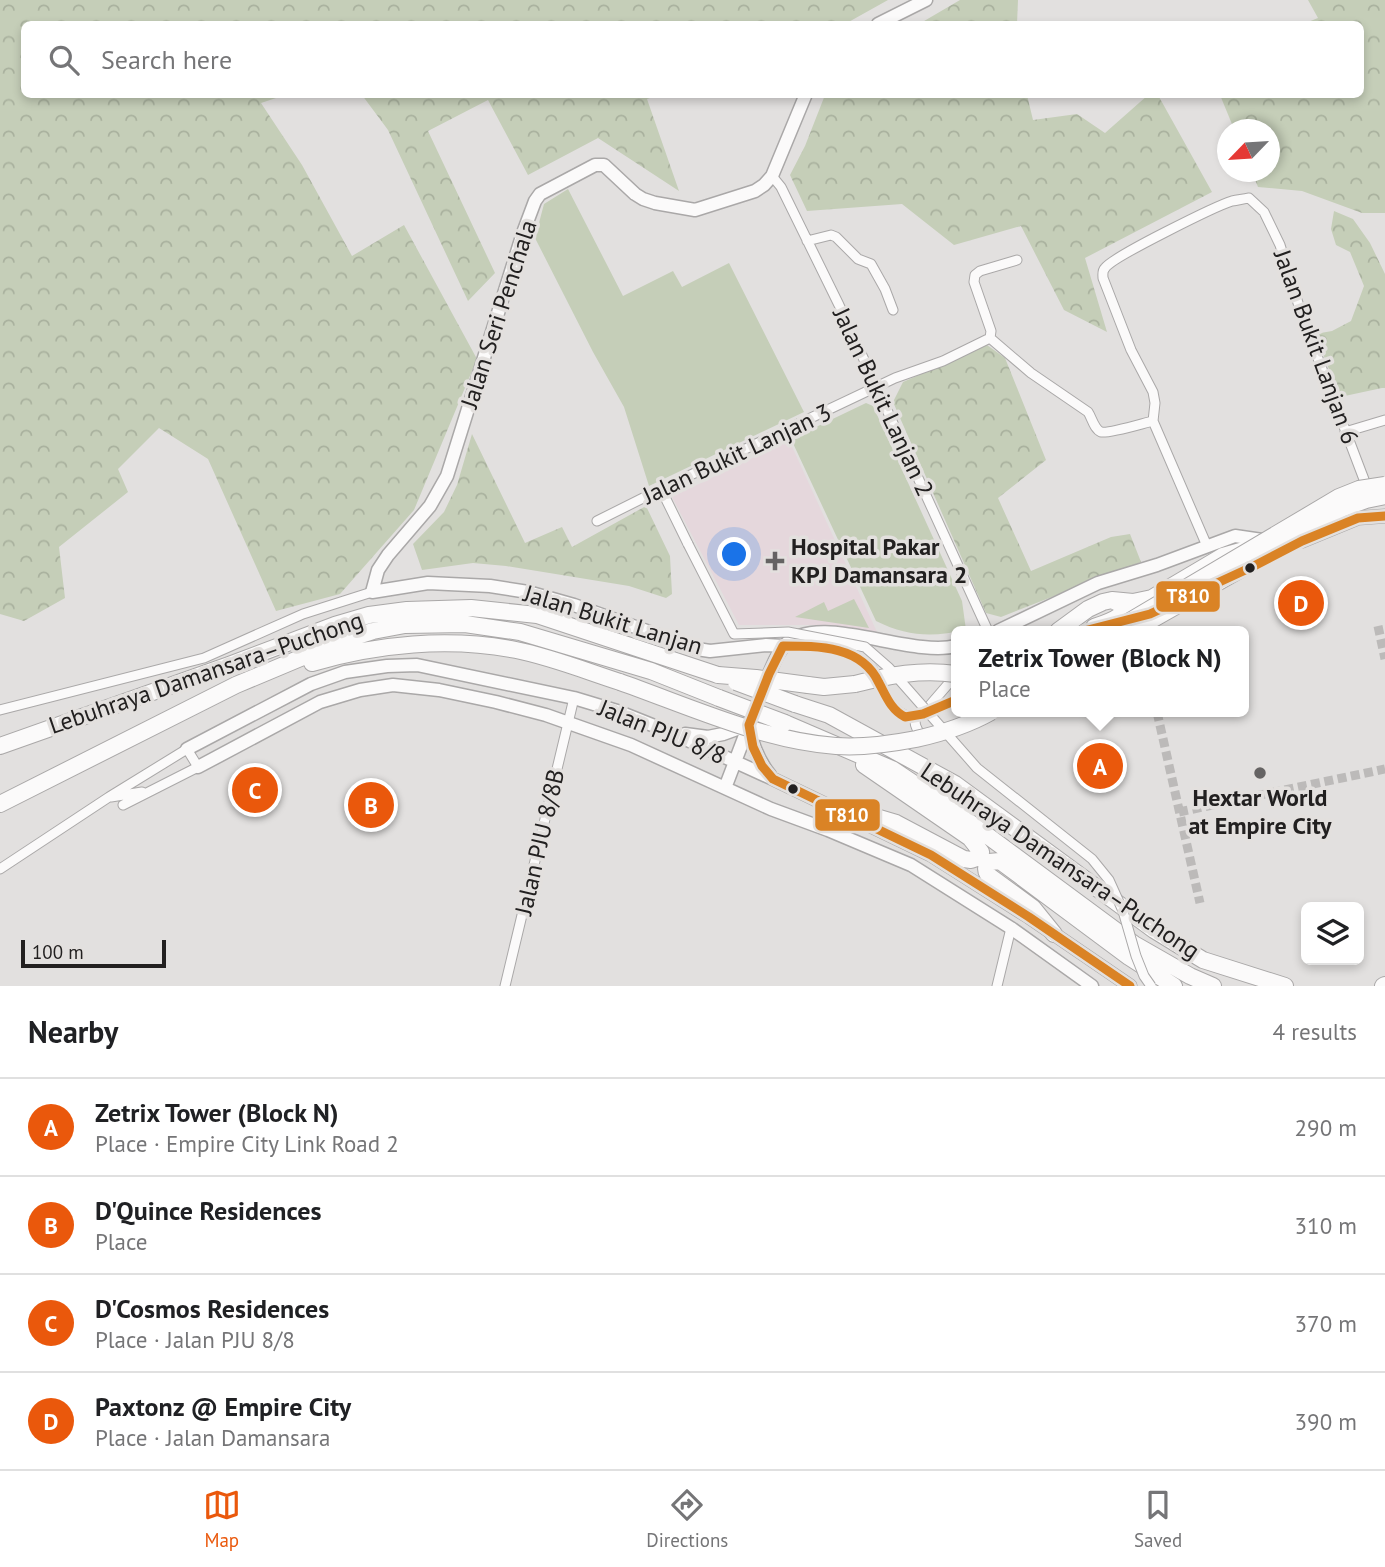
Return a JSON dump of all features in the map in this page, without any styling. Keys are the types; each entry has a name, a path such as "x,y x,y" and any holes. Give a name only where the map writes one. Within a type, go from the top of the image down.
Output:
{"highway":[{"path":"1121,626 1339,497 1372,486 1385,485"},
{"path":"1142,626 1296,538 1341,509 1366,500 1381,500"},
{"path":"1065,626 1103,602 1133,602 1152,598 1223,556 1275,542"},
{"path":"1098,626 1121,615 1121,606 1112,600"},
{"name":"Lebuhraya Damansara–Puchong","path":"0,746 369,615 407,610 471,608 537,615 829,715 956,784 1154,930 1203,960 1285,986"},
{"name":"Lebuhraya Damansara–Puchong","path":"0,804 236,685 341,641 405,625 465,624 520,632 651,671 785,723 892,769 946,805 1135,944 1213,986"},
{"path":"236,685 341,654 387,647 484,645 519,650 620,682 760,732 834,746 870,746 928,736 958,728 981,717"},
{"path":"718,675 824,687 855,684 904,673 951,674"},
{"path":"827,741 970,838 981,852 977,858 964,859 896,823 869,815 843,813"},
{"path":"995,841 1073,915"},
{"path":"1054,934 1033,908 988,875 986,866 989,862 1000,861 1137,963 1174,986"}],"street":[{"path":"884,21 926,0"},
{"path":"772,176 804,98"},
{"name":"Jalan Seri Penchala","path":"372,592 378,570 430,506 447,477 523,233 540,194 595,165 604,165 642,199 695,211 755,191 764,186 772,176"},
{"name":"Jalan Bukit Lanjan 2","path":"772,176 782,187 986,626"},
{"name":"Jalan Bukit Lanjan 6","path":"1153,421 1153,392 1131,350 1103,278 1105,267 1197,217 1231,201 1249,198 1264,212 1280,245 1303,319 1345,432 1381,500"},
{"path":"807,241 831,235 858,258 871,264 893,310"},
{"path":"1017,260 980,271 974,278 991,331 990,338 1031,373 1081,406 1092,416 1097,430 1117,430 1153,421 1207,546"},
{"name":"Jalan Bukit Lanjan 3","path":"597,521 895,378 943,361 990,338"},
{"path":"1345,432 1385,420"},
{"path":"661,489 734,634 788,632 864,642 977,768 1092,859 1109,880 1123,911 1136,956 1151,986"},
{"path":"1008,626 1098,583 1157,565 1235,536 1275,542 1311,523 1381,500"},
{"path":"1106,626 1133,621 1150,614 1357,518 1385,516"},
{"name":"Jalan Bukit Lanjan","path":"0,710 204,658 303,614 372,592 428,583 490,586 528,592 710,651 766,645 783,646 794,638 818,632 839,632 864,642 951,649"},
{"path":"846,653 848,646 864,642"},
{"path":"769,674 783,646 812,646 846,653 873,670"},
{"name":"Jalan PJU 8/8","path":"162,765 187,749 311,684 345,672 417,665 574,698 617,711 672,733 931,855 1130,986"},
{"path":"925,740 914,723 951,681"},
{"name":"Jalan PJU 8/8","path":"133,794 123,805 320,702 360,690 393,685 472,696 568,723 631,745 771,809 911,865 1011,928 1092,986"},
{"path":"881,686 888,699 904,716 919,715 951,702"},
{"name":"Jalan PJU 8/8B","path":"505,986 574,698"},
{"path":"940,727 938,718 942,711 951,708"},
{"path":"672,733 708,737 723,734 750,721"},
{"path":"725,788 750,721"},
{"path":"750,721 753,747 773,779"},
{"path":"187,749 198,766"},
{"path":"133,794 140,783 162,765"},
{"path":"0,869 162,765"},
{"path":"109,797 154,789"},
{"path":"998,986 1011,928"}],"shaded area":[{"name":"Hospital Pakar KPJ Damansara 2","path":"789,440 877,632 818,625 739,625 672,497"}],"green space":[{"path":"0,0 888,0 850,21 21,21 21,98 276,98 261,103 302,165 352,256 404,225 477,359 414,510 340,594 276,611 208,459 159,428 118,469 128,492 59,547 65,598 24,621 0,614"},
{"path":"960,0 1018,0 1017,21 924,21"},
{"path":"1308,0 1385,0 1385,213 1362,213 1302,191 1258,187 1256,182 1280,182 1280,119 1230,119 1221,98 1364,98 1364,21 1310,21 1318,18"},
{"path":"364,98 650,98 647,99 679,191 598,138 528,175 488,100 428,131 495,273 468,301 388,130"},
{"path":"824,98 1028,98 1033,120 1077,114 1105,133 1145,98 1160,98 1212,192 1085,258 1107,332 1064,310 1021,226 954,245 902,204 807,211 790,175"},
{"path":"568,189 623,296 673,271 682,287 729,263 804,412 649,486 624,407 535,238 544,204"},
{"path":"1334,211 1353,219 1370,243 1385,274 1385,388 1340,397 1315,334 1332,331 1351,321 1364,286 1350,252 1336,245 1331,229"},
{"path":"987,345 1005,358 1046,460 998,498 1031,571 1111,537 1130,534 1141,562 1001,617 986,613 893,402 903,382"},
{"path":"866,403 873,406 962,601 965,626 951,626 951,633 921,634 899,630 876,621 791,439"},
{"path":"472,434 525,543 562,527 572,547 646,506 670,556 672,594 666,598 629,586 506,566 473,563 422,570 413,544 444,512 457,485"},
{"path":"854,599 869,628 795,617 824,602 828,611"}],"tunnel":[{"path":"1378,626 1385,659"},
{"path":"1158,717 1200,903"},
{"path":"1179,812 1385,769"}],"transit line":[{"name":"T810","path":"1103,626 1150,614 1302,541 1358,518 1385,516"},
{"name":"T810","path":"951,702 923,714 905,717 892,707 871,671 851,655 825,648 783,646 749,725 753,747 762,766 773,779 931,855 1130,986"}],"place":[{"name":"Hospital Pakar KPJ Damansara 2","path":"775,561"},
{"name":"Paxtonz @ Empire City","path":"1301,603"},
{"name":"Zetrix Tower (Block N)","path":"1100,766"},
{"name":"Hextar World at Empire City","path":"1260,773"},
{"name":"D'Cosmos Residences","path":"255,790"},
{"name":"D'Quince Residences","path":"371,805"}]}
